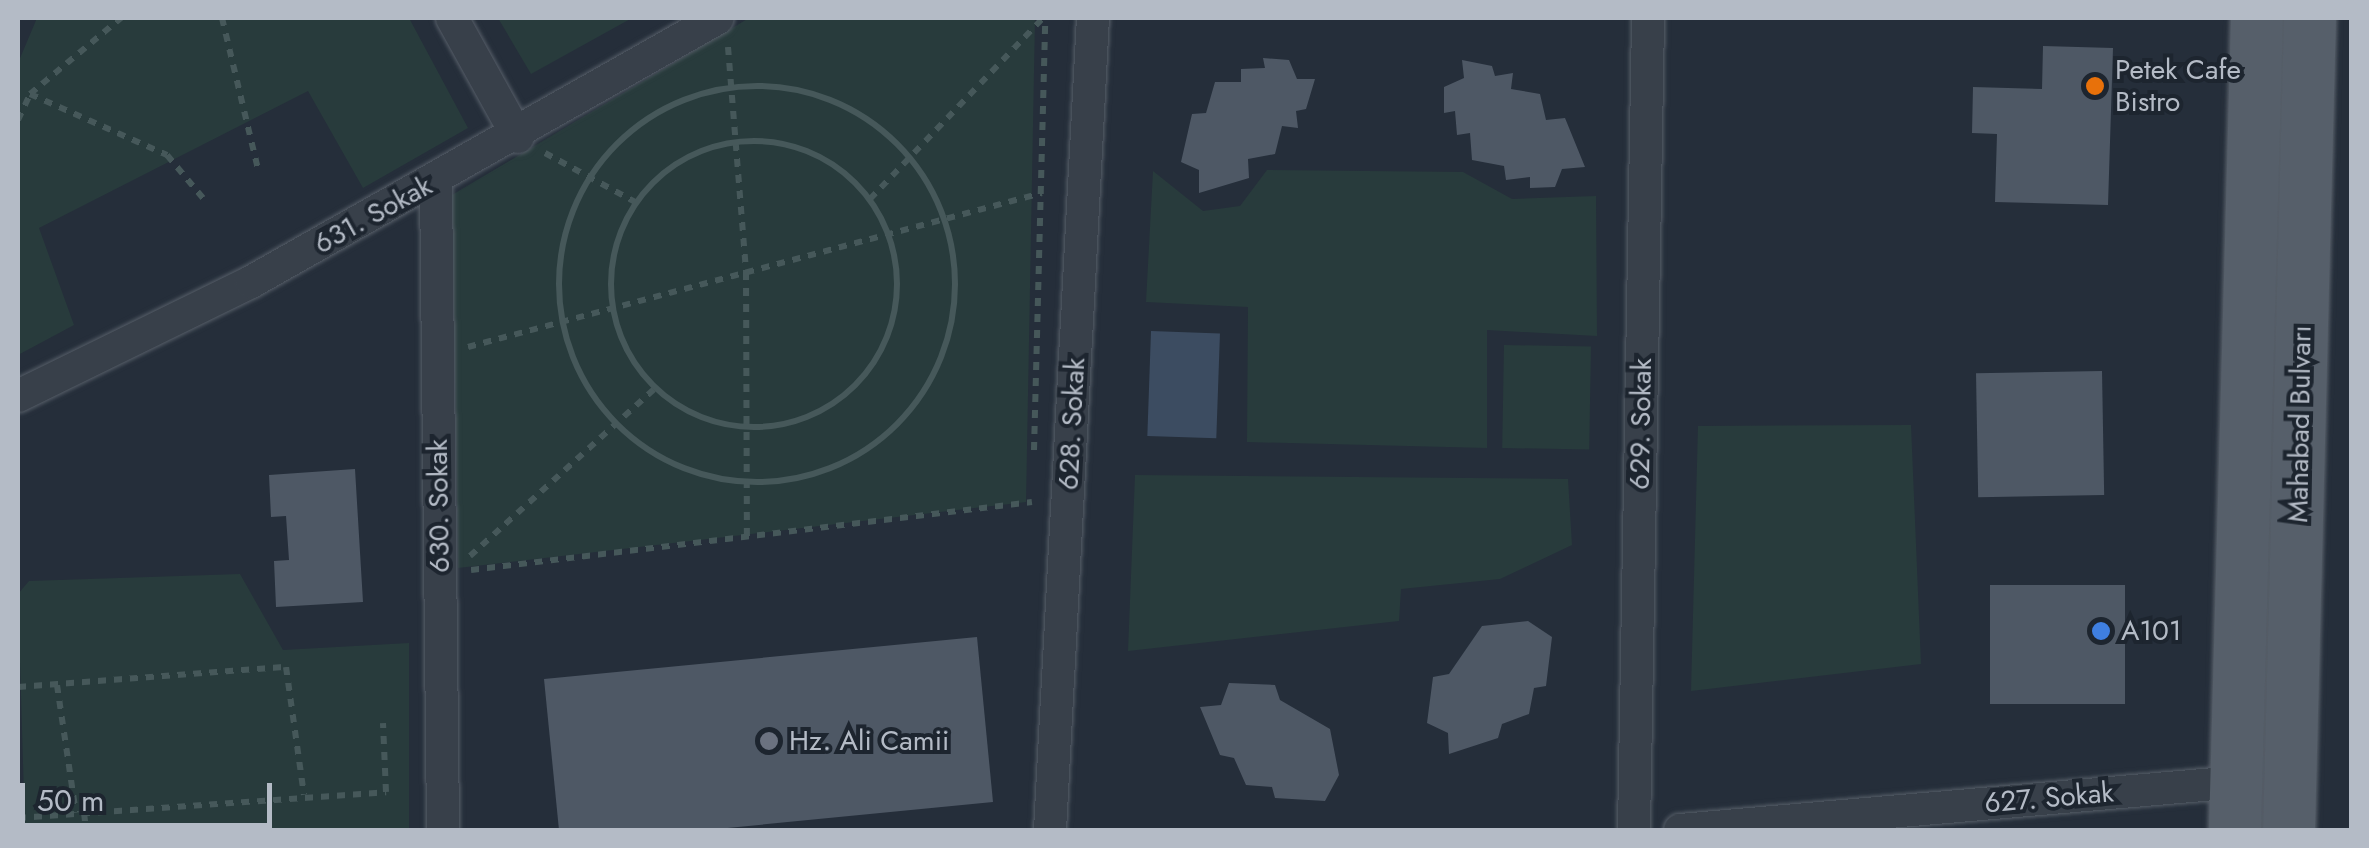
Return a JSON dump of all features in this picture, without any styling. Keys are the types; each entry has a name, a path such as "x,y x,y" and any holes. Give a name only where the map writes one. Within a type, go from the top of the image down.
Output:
{"main road":[{"path":"2236,806 2257,18"},
{"name":"Mahabad Bulvarı","path":"2289,830 2310,18"}],"street":[{"path":"452,18 518,138"},
{"name":"628. Sokak","path":"1050,830 1094,18"},
{"name":"629. Sokak","path":"1634,830 1648,18"},
{"name":"631. Sokak","path":"18,396 723,28"},
{"name":"630. Sokak","path":"436,180 444,830"},
{"name":"627. Sokak","path":"1680,830 2236,806"}],"path":[{"path":"18,120 30,94 120,18"},
{"path":"222,18 258,169"},
{"path":"870,199 1044,18"},
{"path":"1033,467 1044,18"},
{"path":"723,28 740,142 746,272 747,540"},
{"path":"733,89 824,96 881,128 908,157 944,218 956,302 939,367 902,422 848,462 785,482 745,481 656,458 618,426 571,360 563,326 564,231 589,177 637,125 695,94 733,89"},
{"path":"30,94 167,155 204,198"},
{"path":"518,138 637,203"},
{"path":"740,142 794,146 836,166 870,199 885,230 898,288 889,334 865,374 830,406 786,424 744,427 694,415 654,389 626,350 613,311 612,257 637,203 701,151 740,142"},
{"path":"448,352 563,326 885,230 1042,194"},
{"path":"654,389 618,426 451,573 1032,506 1032,486"},
{"path":"18,688 286,667 304,796"},
{"path":"57,685 86,830"},
{"path":"18,818 386,792 383,724"}],"shaded area":[{"path":"37,18 409,18 468,128 363,188 308,91 39,228 74,325 18,355 18,63"},
{"path":"498,18 632,18 531,74"},
{"path":"749,18 1035,18 1026,502 458,568 452,195"},
{"path":"1267,170 1463,172 1512,199 1596,196 1597,336 1487,330 1487,448 1247,442 1248,307 1146,302 1153,171 1203,211 1240,206"},
{"path":"1504,345 1591,347 1589,450 1502,448"},
{"path":"1911,425 1921,664 1691,691 1698,426"},
{"path":"1135,475 1568,479 1572,545 1500,579 1401,589 1399,621 1128,651"},
{"path":"240,574 283,650 409,643 409,830 25,830 18,594 29,581"}],"water":[{"path":"1151,331 1220,333 1216,438 1147,436"}],"building":[{"path":"2043,46 2113,48 2108,205 1995,202 1997,134 1972,133 1973,87 2042,89"},
{"path":"1263,58 1289,60 1297,79 1315,79 1306,109 1296,111 1298,128 1282,126 1275,154 1248,159 1249,178 1199,193 1199,170 1181,162 1192,114 1206,113 1215,82 1241,82 1241,69 1265,68"},
{"path":"1462,60 1492,66 1495,76 1513,73 1511,89 1540,94 1546,120 1565,118 1585,167 1562,169 1555,187 1530,188 1530,177 1506,180 1504,166 1472,160 1470,133 1457,135 1455,111 1444,113 1444,87 1464,78"},
{"path":"2102,371 2104,495 1978,497 1976,373"},
{"path":"355,469 363,602 276,607 274,561 289,560 286,516 271,517 269,475"},
{"path":"1990,585 2125,585 2125,704 1990,704"},
{"path":"1528,621 1552,637 1546,686 1534,688 1529,714 1502,724 1498,738 1449,754 1448,733 1427,723 1433,677 1449,674 1482,626"},
{"name":"Hz. Ali Camii","path":"977,637 993,802 707,830 559,830 544,679"},
{"path":"1229,683 1275,685 1280,700 1330,729 1339,775 1325,801 1275,798 1272,787 1246,785 1234,758 1220,755 1200,707 1221,705"}],"place":[{"name":"Petek Cafe Bistro","path":"2095,86"},
{"name":"A101","path":"2101,631"},
{"name":"Hz. Ali Camii","path":"769,741"}]}
